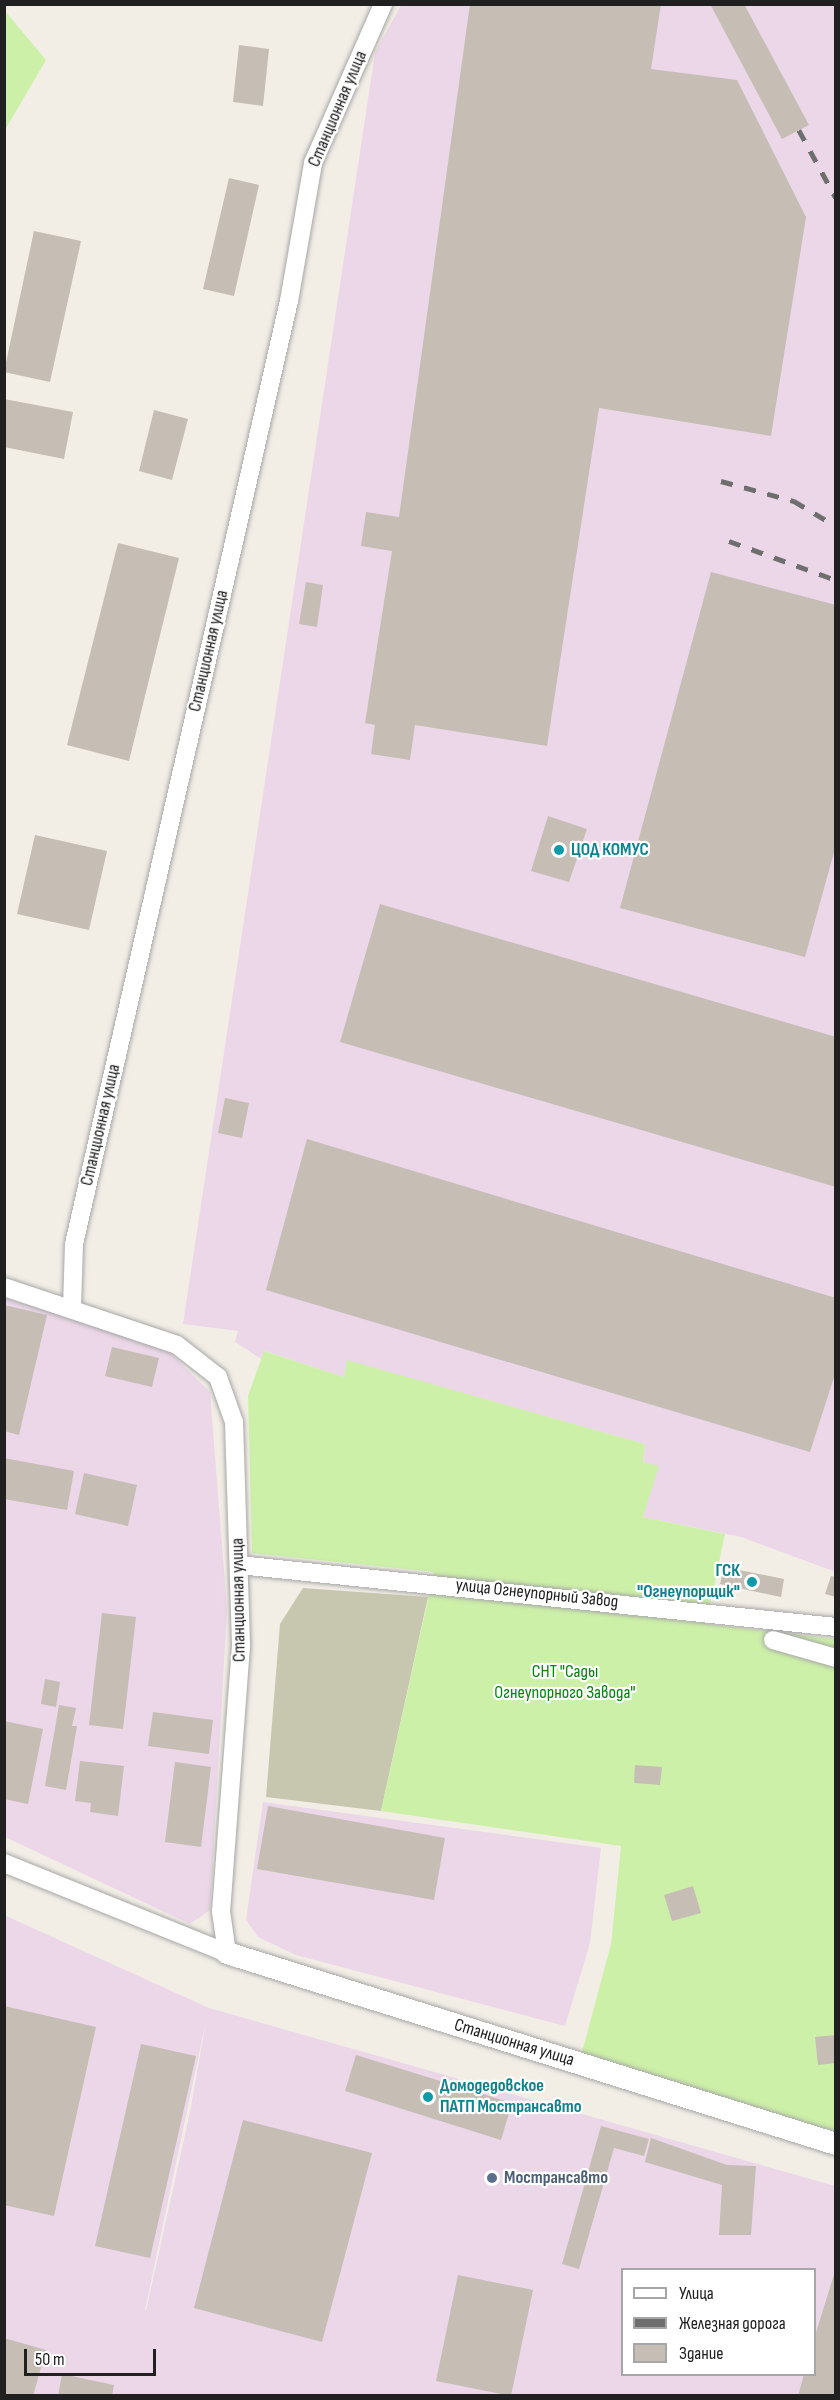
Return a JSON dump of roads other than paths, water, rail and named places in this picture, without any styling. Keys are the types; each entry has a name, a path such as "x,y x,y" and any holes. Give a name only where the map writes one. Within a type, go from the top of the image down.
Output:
{"street":[{"name":"Станционная улица","path":"72,1308 74,1244 290,302 313,163 383,4"},
{"name":"Станционная улица","path":"4,1287 177,1345 218,1377 234,1422 239,1565 238,1734 221,1911 228,1953"},
{"name":"улица Огнеупорный Завод","path":"239,1565 836,1627"},
{"path":"773,1640 836,1658"},
{"name":"Станционная улица","path":"4,1863 228,1953 836,2144"}],"railway":[{"path":"799,130 836,198"},
{"path":"721,481 794,501 836,526"},
{"path":"729,541 836,580"}],"place":[{"name":"ЦОД КОМУС","path":"559,850"},
{"name":"ГСК \"Огнеупорщик\"","path":"752,1582"},
{"name":"Домодедовское ПАТП Мострансавто","path":"428,2097"},
{"name":"Мострансавто","path":"492,2178"}],"park label":[{"name":"СНТ \"Сады Огнеупорного Завода\"","path":"565,1683"}]}
